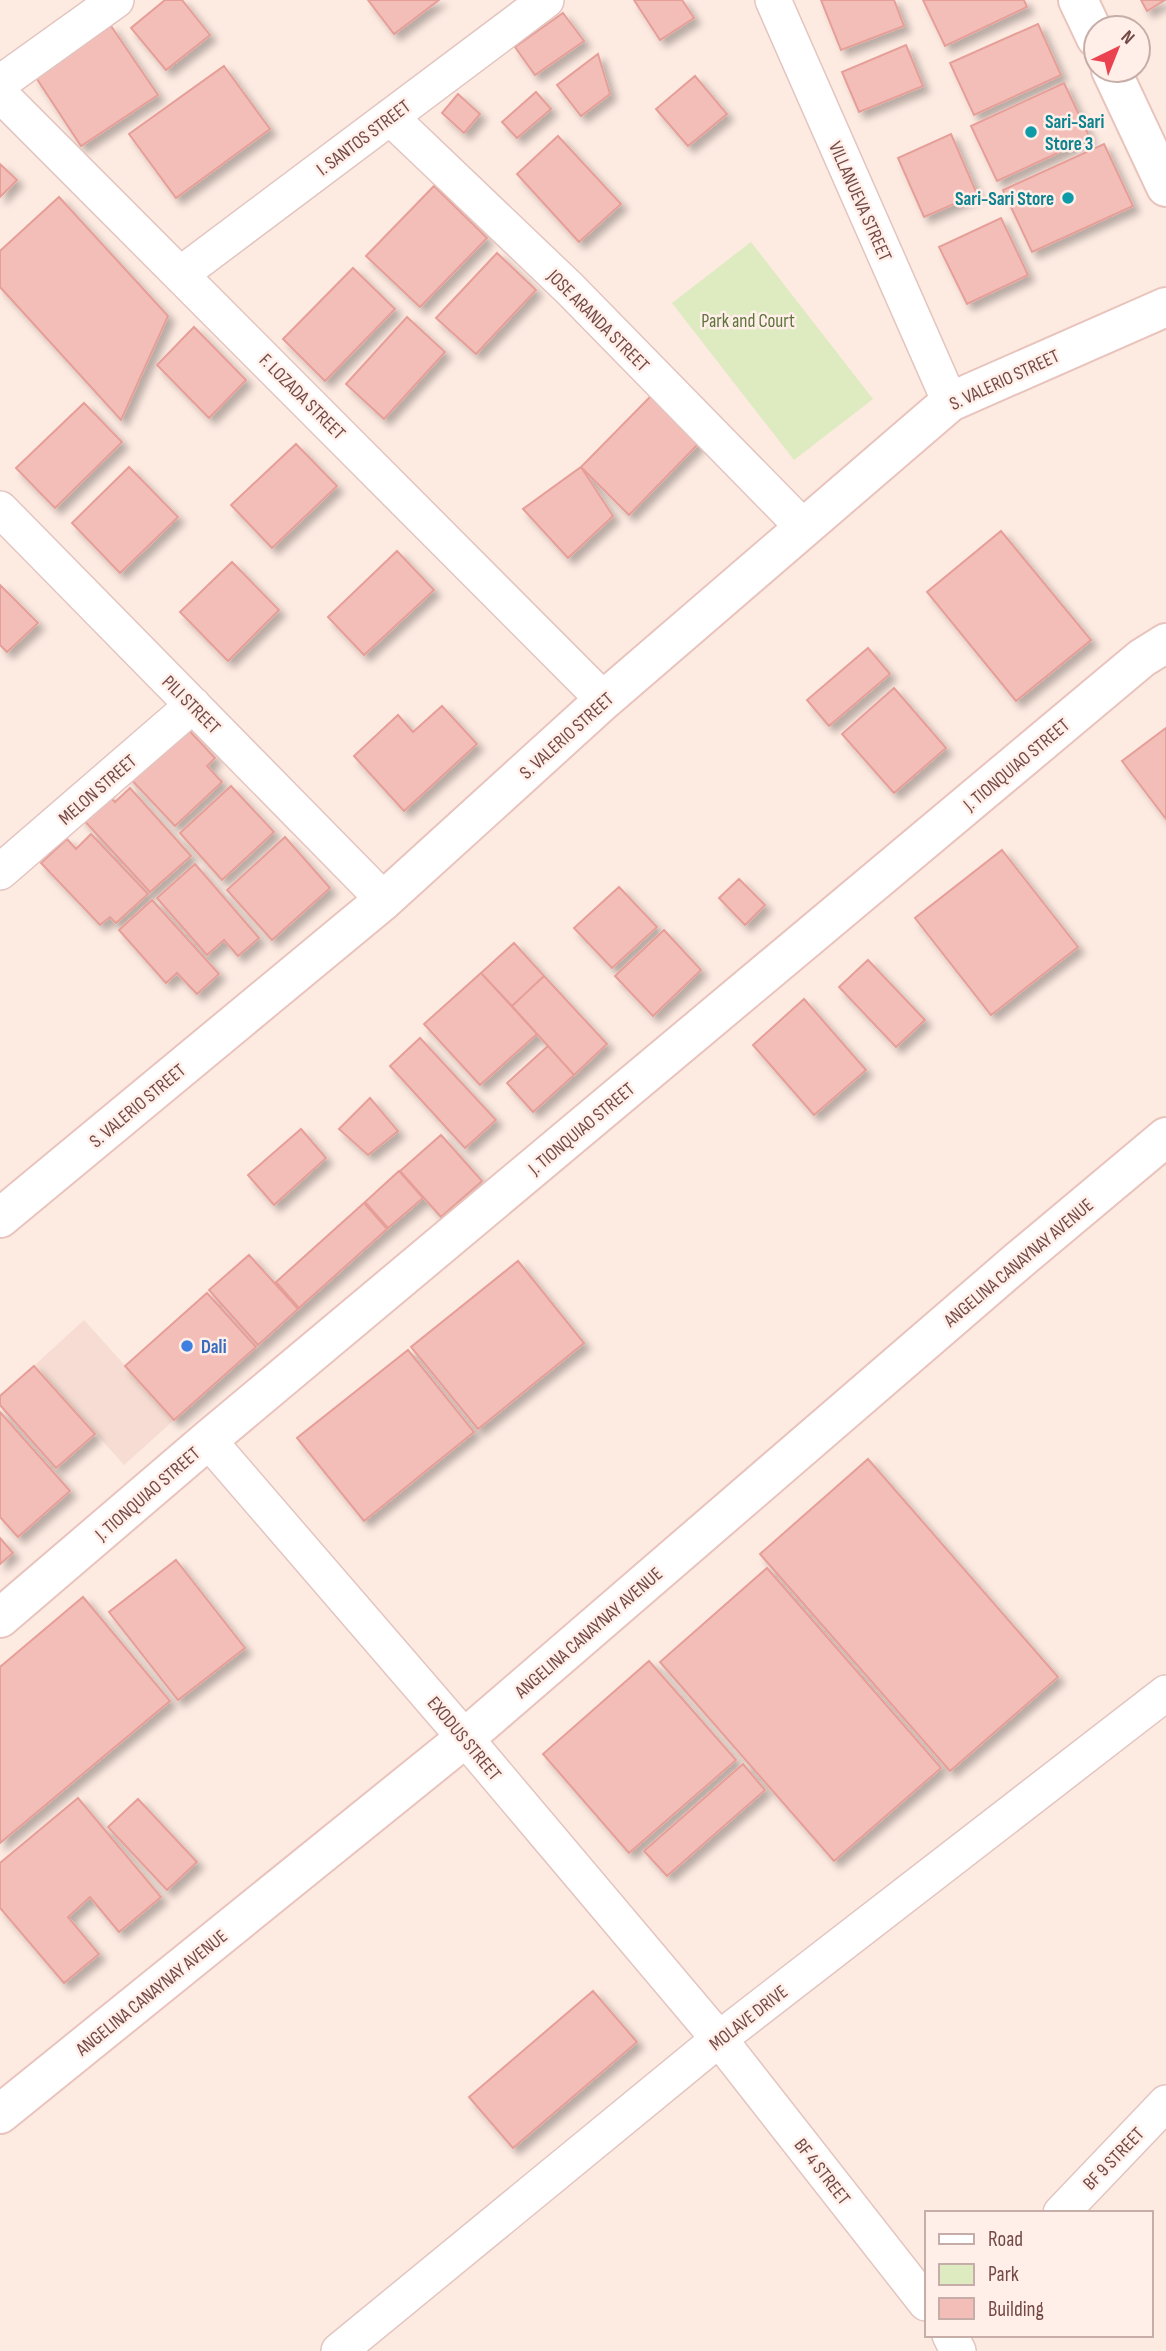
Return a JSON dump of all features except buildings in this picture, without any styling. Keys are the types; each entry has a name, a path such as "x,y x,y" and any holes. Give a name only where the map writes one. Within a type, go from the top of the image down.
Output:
{"street":[{"path":"0,83 116,0"},
{"name":"I. SANTOS STREET","path":"181,274 546,0"},
{"name":"VILLANUEVA STREET","path":"773,0 950,402"},
{"path":"1118,84 1166,187"},
{"name":"F. LOZADA STREET","path":"0,94 604,699"},
{"name":"JOSE ARANDA STREET","path":"390,117 569,288 804,528"},
{"name":"S. VALERIO STREET","path":"0,1218 384,900 604,699 950,402 1166,307"},
{"name":"PILI STREET","path":"1,512 384,900"},
{"name":"J. TIONQUIAO STREET","path":"0,1618 208,1440 1142,658 1166,643"},
{"name":"MELON STREET","path":"0,872 193,705"},
{"name":"ANGELINA CANAYNAY AVENUE","path":"0,2113 465,1738 1018,1261 1166,1137"},
{"name":"EXODUS STREET","path":"208,1440 465,1738 719,2039"},
{"name":"MOLAVE DRIVE","path":"339,2351 719,2039 1166,1693"},
{"name":"BF 4 STREET","path":"719,2039 925,2302"},
{"name":"BF 9 STREET","path":"1063,2211 1166,2103"}],"shaded area":[{"path":"84,1320 174,1420 124,1465 35,1365"}],"green space":[{"name":"Park and Court","path":"751,242 873,399 794,460 672,303"}],"place":[{"name":"Sari-Sari Store 3","path":"1031,132"},
{"name":"Sari-Sari Store","path":"1068,198"},
{"name":"Dali","path":"187,1346"}]}
